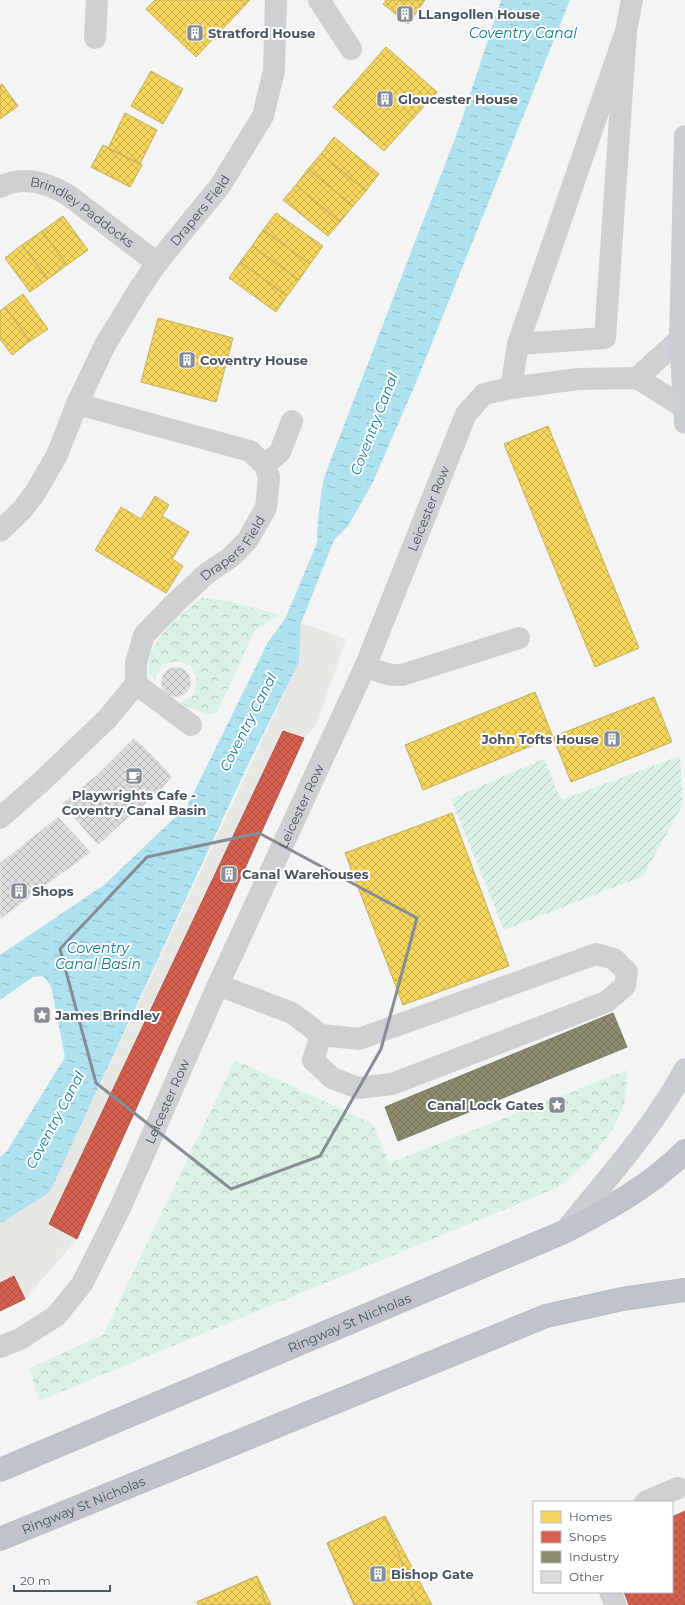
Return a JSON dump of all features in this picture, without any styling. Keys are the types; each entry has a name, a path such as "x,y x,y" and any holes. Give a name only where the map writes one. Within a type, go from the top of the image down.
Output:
{"highway":[{"name":"Ringway St Nicholas","path":"0,1470 564,1232 617,1203 669,1167 685,1151"},
{"name":"Ringway St Nicholas","path":"0,1539 546,1316 622,1299 685,1290"}],"main road":[{"path":"684,415 680,339 685,136"},
{"path":"564,1232 633,1146 674,1089 685,1069"}],"street":[{"path":"95,38 97,0"},
{"name":"Drapers Field","path":"0,531 22,510 35,493 57,455 77,404 105,345 138,291 157,263 220,186 263,116 274,71 276,0"},
{"path":"319,0 351,49"},
{"path":"518,344 605,338 626,31 632,0"},
{"path":"511,388 518,344 626,31"},
{"path":"589,137 619,139"},
{"name":"Brindley Paddocks","path":"0,187 16,182 44,183 55,187 157,263"},
{"path":"680,339 637,378 684,415"},
{"name":"Leicester Row","path":"0,1348 20,1339 56,1316 82,1284 121,1206 218,985 365,667 466,414 484,394 511,388 578,379 637,378"},
{"path":"77,404 250,451 265,465 280,452 292,421"},
{"name":"Drapers Field","path":"136,684 136,663 144,635 174,603 206,574 231,557 247,542 266,508 269,477 265,465"},
{"path":"365,667 391,675 402,675 519,638"},
{"path":"0,818 40,783 107,719 136,684 191,725"},
{"path":"218,985 292,1013 321,1035 359,1039 596,954 614,959 627,972 625,986 606,1002 392,1084 358,1088 332,1078 313,1060 321,1035"},
{"path":"648,1501 678,1488"},
{"path":"610,1593 616,1605"}],"highlighted area":[{"path":"259,833 417,918 381,1049 320,1156 231,1189 96,1083 60,949 147,857"}],"shaded area":[{"path":"301,623 346,639 317,724 304,738 77,1239 25,1299 0,1311 0,1224 50,1192 299,662"}],"green space":[{"path":"202,598 229,601 280,615 255,630 217,712 207,715 180,703 194,694 197,679 191,666 178,661 162,665 155,679 149,673 150,657 159,639 186,610"},
{"path":"680,756 683,804 643,876 504,930 451,799 544,759 561,800"},
{"path":"235,1060 373,1124 389,1163 627,1070 626,1095 617,1122 609,1135 591,1157 559,1187 39,1401 30,1368 103,1335"}],"water":[{"path":"501,0 570,0 417,380 373,482 348,526 334,540 301,623 299,662 245,771 50,1192 0,1224 0,1157 7,1151 65,1057 51,986 43,976 33,977 0,1000 0,955 104,885 187,806 268,642 285,619 317,543 318,519 323,481 459,128"}],"building: Homes":[{"name":"Stratford House","path":"155,0 250,0 196,57 146,9"},
{"name":"LLangollen House","path":"386,0 425,0 408,24 383,4"},
{"name":"Gloucester House","path":"386,47 437,92 384,151 333,107"},
{"path":"151,71 183,89 163,124 131,106"},
{"path":"2,84 18,106 0,119 0,86"},
{"path":"125,113 157,130 140,164 108,148"},
{"path":"334,137 379,174 366,191 321,154"},
{"path":"103,145 142,165 130,187 91,167"},
{"path":"321,154 366,191 353,206 308,169"},
{"path":"308,169 353,206 340,222 296,185"},
{"path":"296,185 340,222 328,236 283,200"},
{"path":"276,213 323,246 310,264 263,230"},
{"path":"63,216 88,250 67,265 42,231"},
{"path":"263,230 310,264 299,280 252,246"},
{"path":"42,231 67,265 48,279 22,245"},
{"path":"22,245 48,279 30,292 5,258"},
{"path":"252,246 299,280 287,296 240,262"},
{"path":"240,262 287,296 276,312 229,278"},
{"path":"23,294 48,329 30,341 5,307"},
{"path":"5,307 30,341 12,355 0,339 0,311"},
{"name":"Coventry House","path":"158,318 233,338 216,402 141,382"},
{"path":"548,426 639,648 595,667 504,444"},
{"path":"155,496 169,505 162,516 189,532 172,559 183,566 166,593 95,550 121,507 141,519"},
{"path":"535,692 553,737 423,790 405,745"},
{"name":"John Tofts House","path":"654,697 672,742 571,782 553,737"},
{"path":"452,813 509,966 403,1005 345,853"},
{"name":"Bishop Gate","path":"385,1516 432,1605 355,1605 327,1543"},
{"name":"Bishop Gate","path":"385,1516 417,1605 354,1605 327,1543"},
{"path":"257,1576 271,1605 199,1605 197,1602"},
{"path":"257,1576 266,1605 199,1605 197,1602"}],"building: Shops":[{"name":"Canal Warehouses","path":"283,731 304,738 77,1239 49,1224"},
{"name":"Playwrights Cafe - Coventry Canal Basin","path":"134,738 172,777 134,813 97,775"},
{"path":"14,1276 25,1299 0,1311 0,1283"},
{"path":"685,1511 685,1605 629,1605 624,1593 673,1593 673,1517"}],"building: Industry":[{"path":"613,1013 627,1047 398,1141 385,1107"}],"building: Other":[{"path":"176,667 187,671 191,682 187,693 176,697 165,693 161,682 165,671"},
{"path":"134,738 172,777 98,845 62,804 97,775"},
{"name":"Shops","path":"58,817 91,852 0,919 0,863"}],"place":[{"name":"LLangollen House","path":"405,14"},
{"name":"Stratford House","path":"195,33"},
{"name":"Gloucester House","path":"385,99"},
{"name":"Coventry House","path":"187,360"},
{"name":"John Tofts House","path":"612,739"},
{"name":"Playwrights Cafe - Coventry Canal Basin","path":"134,776"},
{"name":"Canal Warehouses","path":"229,874"},
{"name":"Shops","path":"19,891"},
{"name":"James Brindley","path":"42,1015"},
{"name":"Canal Lock Gates","path":"557,1105"},
{"name":"Bishop Gate","path":"378,1574"}],"water label":[{"name":"Coventry Canal","path":"523,33"},
{"name":"Coventry Canal","path":"374,424"},
{"name":"Coventry Canal","path":"248,722"},
{"name":"Coventry Canal Basin","path":"98,956"},
{"name":"Coventry Canal","path":"55,1120"}]}
